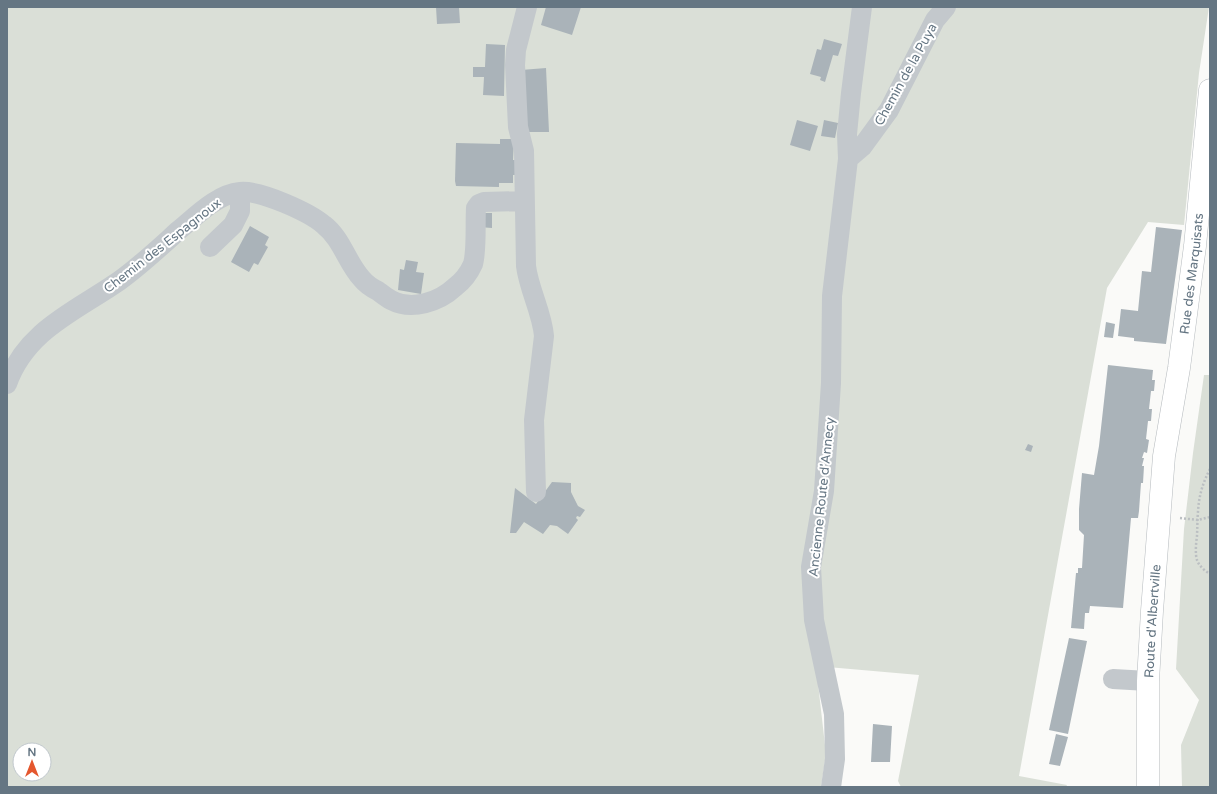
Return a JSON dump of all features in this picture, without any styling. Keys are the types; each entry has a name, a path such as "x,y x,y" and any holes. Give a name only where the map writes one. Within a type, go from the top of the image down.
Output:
{"main road":[{"name":"Rue des Marquisats","path":"1164,456 1195,246 1210,90"},
{"name":"Route d'Albertville","path":"1148,787 1148,681 1164,456"}],"street":[{"path":"527,7 516,50 515,65 518,127 524,151 527,277 543,324 544,336 534,420 536,492"},
{"name":"Ancienne Route d'Annecy","path":"831,787 835,759 834,714 814,620 811,567 824,491 831,390 832,296 848,158 848,127 862,7"},
{"name":"Chemin de la Puya","path":"848,158 862,147 889,110 935,20 946,7"},
{"path":"210,247 233,225 240,211 240,192"},
{"name":"Chemin des Espagnoux","path":"7,384 10,375 23,354 38,335 57,320 129,274 208,206 228,194 252,192 298,209 314,218 326,226 362,279 393,301 406,305 424,304 443,297 462,281 473,263 476,208 479,204 484,202 524,201"},
{"path":"1113,678 1148,681"}],"path":[{"path":"1210,469 1204,482 1198,503 1197,560 1205,571 1210,574"},
{"path":"1177,518 1198,520 1210,517"}],"shaded area":[{"path":"7,7 1209,7 1199,73 1184,225 1148,222 1107,288 1019,776 1067,785 1066,787 901,787 898,781 919,675 816,666 826,754 821,787 7,787"},
{"path":"1204,375 1210,375 1210,787 1182,787 1181,745 1199,700 1176,669 1184,529"}],"building":[{"path":"436,7 459,7 460,23 437,24"},
{"path":"546,7 581,7 572,35 541,25"},
{"path":"824,39 842,44 838,56 833,55 825,82 820,80 821,77 810,74 817,49 821,50"},
{"path":"486,44 505,45 504,96 483,95 484,77 473,77 473,67 485,67"},
{"path":"546,68 549,132 526,132 521,70"},
{"path":"797,120 818,126 810,151 790,145"},
{"path":"824,120 838,123 835,138 821,136"},
{"path":"500,139 514,139 513,160 518,160 518,175 513,175 513,183 499,183 499,187 456,186 456,143 500,144"},
{"path":"479,213 492,213 492,228 479,227"},
{"path":"250,226 269,237 265,245 268,247 258,265 254,263 249,272 231,262"},
{"path":"1156,227 1182,230 1166,344 1134,341 1134,338 1118,336 1121,309 1138,311 1142,271 1151,272"},
{"path":"406,260 418,262 416,272 424,273 421,294 398,290 400,269 404,270"},
{"path":"1106,322 1115,324 1113,338 1104,337"},
{"path":"1108,365 1153,370 1152,380 1155,380 1154,391 1151,391 1149,409 1152,409 1151,421 1148,421 1146,439 1149,440 1147,453 1144,452 1142,458 1144,458 1142,466 1144,466 1143,483 1141,483 1138,518 1131,518 1123,608 1090,606 1089,613 1085,613 1084,629 1071,628 1076,573 1078,573 1078,568 1082,568 1084,535 1079,530 1079,509 1082,473 1094,475 1099,446"},
{"path":"1028,444 1033,446 1031,452 1025,450"},
{"path":"552,482 571,483 571,492 578,506 585,510 580,517 577,516 576,518 578,520 568,534 557,526 550,525 543,534 524,522 516,533 510,533 515,488 536,504"},
{"path":"1069,638 1087,641 1068,734 1049,730"},
{"path":"873,724 892,726 890,762 871,762"},
{"path":"1056,734 1068,737 1060,766 1049,764"}]}
